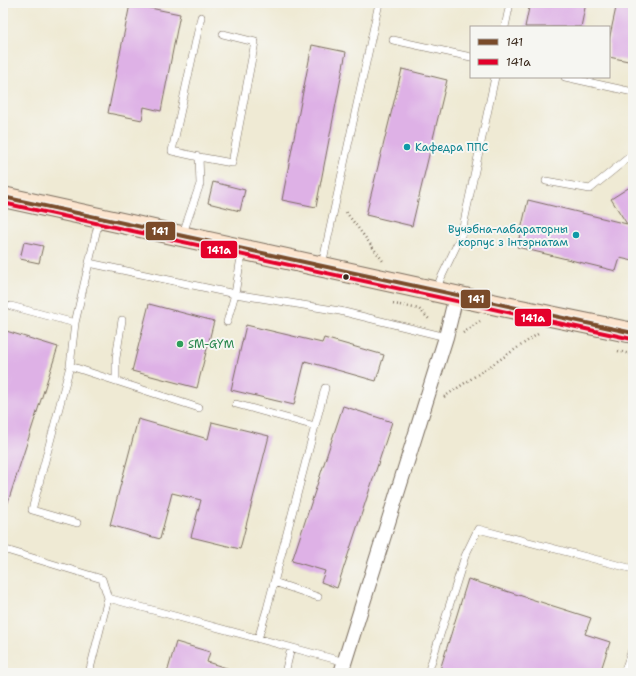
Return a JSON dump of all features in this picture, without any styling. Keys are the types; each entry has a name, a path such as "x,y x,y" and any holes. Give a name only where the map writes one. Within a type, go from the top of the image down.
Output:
{"street":[{"path":"3,197 436,292 633,333"},
{"path":"343,668 447,333 456,296"}],"lane":[{"path":"321,267 379,3"},
{"path":"505,26 510,3"},
{"path":"201,17 172,151 232,163 255,42 223,34"},
{"path":"393,40 470,57"},
{"path":"436,292 440,280 461,236 495,78"},
{"path":"570,78 633,92"},
{"path":"546,181 590,189 633,154"},
{"path":"182,236 200,184 199,157"},
{"path":"77,523 32,510 70,366 75,323 100,218"},
{"path":"227,322 235,294 243,249"},
{"path":"89,263 235,294 340,311 447,333"},
{"path":"11,306 75,323"},
{"path":"116,380 116,358 122,320"},
{"path":"70,366 199,408"},
{"path":"258,639 325,388"},
{"path":"236,404 315,426"},
{"path":"428,673 465,556 478,529 633,570"},
{"path":"3,549 102,579 108,598 89,673"},
{"path":"274,582 318,597"},
{"path":"108,598 291,648 343,668"},
{"path":"285,673 291,648"},
{"path":"624,673 633,648"}],"path":[{"path":"336,199 385,263"},
{"path":"447,333 463,333 479,321 487,322"},
{"path":"531,332 545,335"},
{"path":"423,412 538,334"},
{"path":"611,350 633,354"}],"building":[{"path":"530,3 586,3 581,26 525,26"},
{"path":"617,3 633,3 633,62 610,57 610,35"},
{"path":"130,4 180,14 161,111 144,107 142,120 108,113"},
{"path":"312,45 346,52 316,207 282,200"},
{"name":"Кафедра ППС","path":"402,69 447,80 412,226 366,215"},
{"path":"213,182 245,190 240,211 208,203"},
{"name":"Вучэбна-лабараторны корпус з інтэрнатам","path":"633,185 633,261 620,258 616,271 517,247 528,200 627,224 611,199"},
{"path":"24,242 43,246 39,263 20,259"},
{"path":"149,304 214,321 197,388 132,371"},
{"path":"246,325 322,343 324,338 384,355 376,381 305,361 294,405 231,390"},
{"path":"3,330 58,347 6,508 3,508"},
{"path":"343,406 392,422 337,588 321,582 325,571 292,561"},
{"path":"138,419 208,439 212,422 269,436 240,549 191,537 201,500 172,493 160,539 110,525"},
{"path":"468,579 591,618 585,634 610,642 600,673 439,673"},
{"path":"176,642 210,652 207,662 233,670 232,673 167,673"}],"transit line":[{"name":"141","path":"3,197 633,333"},
{"name":"141а","path":"3,203 632,339"}],"place":[{"name":"Кафедра ППС","path":"407,147"},
{"name":"Вучэбна-лабараторны корпус з інтэрнатам","path":"576,235"},
{"name":"SM-GYM","path":"180,344"}]}
